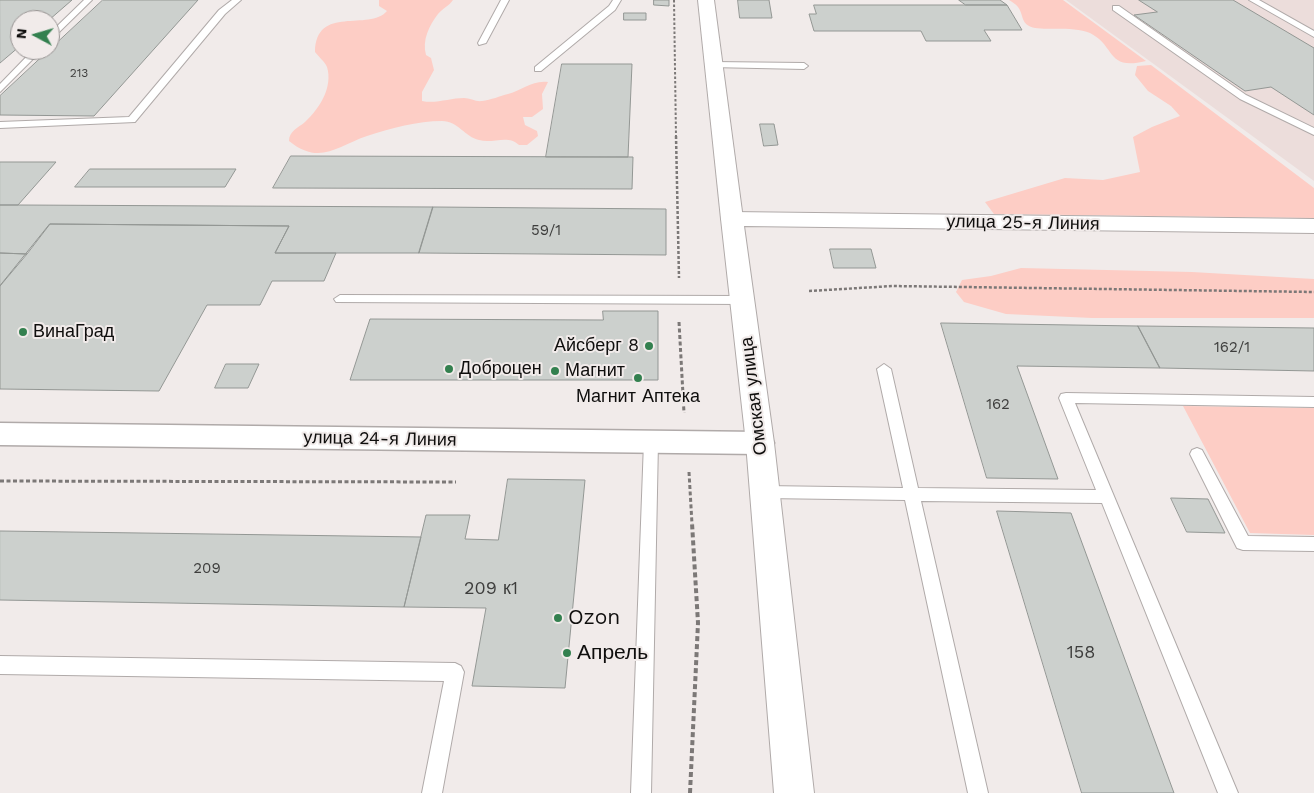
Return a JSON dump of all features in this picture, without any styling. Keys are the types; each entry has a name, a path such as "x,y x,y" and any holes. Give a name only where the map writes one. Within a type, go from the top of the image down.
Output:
{"main road":[{"name":"Омская улица","path":"706,0 760,443 794,793"},
{"name":"улица 25-я Линия","path":"732,220 1314,226"}],"street":[{"name":"улица 24-я Линия","path":"0,434 760,443"}],"lane":[{"path":"60,28 88,0"},
{"path":"0,124 132,120 222,12 237,0"},
{"path":"482,43 505,0"},
{"path":"538,70 612,8 617,0"},
{"path":"1253,0 1314,34"},
{"path":"1116,8 1243,97 1314,132"},
{"path":"0,89 28,60"},
{"path":"713,65 804,66"},
{"path":"340,299 742,300"},
{"path":"884,370 978,793"},
{"path":"1228,793 1066,398 1314,402"},
{"path":"641,793 651,442"},
{"path":"1197,454 1243,543 1314,544"},
{"path":"765,492 1107,497"},
{"path":"0,665 455,672 432,793"}],"path":[{"path":"674,0 680,254 678,300 698,623 690,793"},
{"path":"809,291 892,286 1314,292"},
{"path":"0,481 456,482"}],"shaded area":[{"path":"379,0 453,0 438,14 427,33 426,55 431,58 434,70 422,92 422,101 433,102 459,98 478,101 485,100 513,92 537,82 548,82 542,94 543,109 532,117 523,117 525,125 537,131 538,136 527,145 519,145 510,140 484,141 470,136 453,124 442,121 423,122 395,128 367,136 328,152 310,152 289,141 292,132 316,110 327,90 327,67 315,52 318,37 324,28 333,23 368,20 379,17 387,11 379,6"},
{"path":"1009,0 1063,0 1146,61 1124,63 1118,60 1098,38 1090,33 1074,29 1033,28 1026,24 1018,7"},
{"path":"1066,0 1314,0 1314,181"},
{"path":"1151,65 1314,188 1314,218 994,214 985,202 1065,178 1103,180 1140,172 1133,137 1180,116 1171,106 1148,91 1135,75 1137,66"},
{"path":"1021,268 1192,272 1314,279 1314,318 1092,318 1006,314 964,302 956,292 962,280 991,276"},
{"path":"1183,406 1314,408 1314,535 1250,533"}],"building":[{"path":"0,0 72,0 60,10 10,10 10,54 0,63"},
{"path":"103,0 198,0 94,116 0,115 0,96 39,60 60,60 60,40"},
{"path":"654,0 669,0 669,6 654,5"},
{"path":"738,0 769,0 772,18 740,18"},
{"path":"959,0 1000,0 1007,5 966,5"},
{"path":"1139,0 1233,0 1314,48 1314,115 1271,87 1245,91 1134,15 1157,12"},
{"path":"814,5 1007,5 1022,30 984,30 991,41 926,41 921,31 814,31 809,14 816,14"},
{"path":"624,13 646,13 646,20 624,20"},
{"path":"562,64 632,64 628,157 546,157"},
{"path":"760,124 774,124 778,145 764,146"},
{"path":"291,156 633,157 632,189 273,188"},
{"path":"0,162 56,162 18,205 0,205"},
{"path":"90,169 236,169 225,187 75,187"},
{"path":"0,205 433,207 419,253 275,253 289,226 50,224 27,254 0,253"},
{"path":"433,207 666,209 666,255 419,253"},
{"path":"50,224 289,226 275,253 336,253 324,281 272,281 260,305 207,305 159,391 0,389 0,286"},
{"path":"830,249 871,249 876,268 834,268"},
{"path":"0,253 27,254 0,286"},
{"path":"603,311 658,311 658,380 350,380 370,319 603,320"},
{"path":"941,323 1138,326 1160,368 1017,366 1058,479 987,478"},
{"path":"1138,326 1314,328 1314,371 1160,368"},
{"path":"226,364 259,364 248,388 215,388"},
{"path":"508,479 585,480 565,688 472,686 486,608 404,607 426,515 470,515 465,539 498,540"},
{"path":"1171,498 1208,499 1225,533 1187,532"},
{"path":"997,511 1071,513 1174,793 1082,793"},
{"path":"0,531 421,537 404,607 0,600"}],"place":[{"name":"ВинаГрад","path":"23,332"},
{"name":"Айсберг 8","path":"649,346"},
{"name":"Доброцен","path":"449,369"},
{"name":"Магнит","path":"555,371"},
{"name":"Магнит Аптека","path":"638,378"},
{"name":"Ozon","path":"558,618"},
{"name":"Апрель","path":"567,653"}]}
